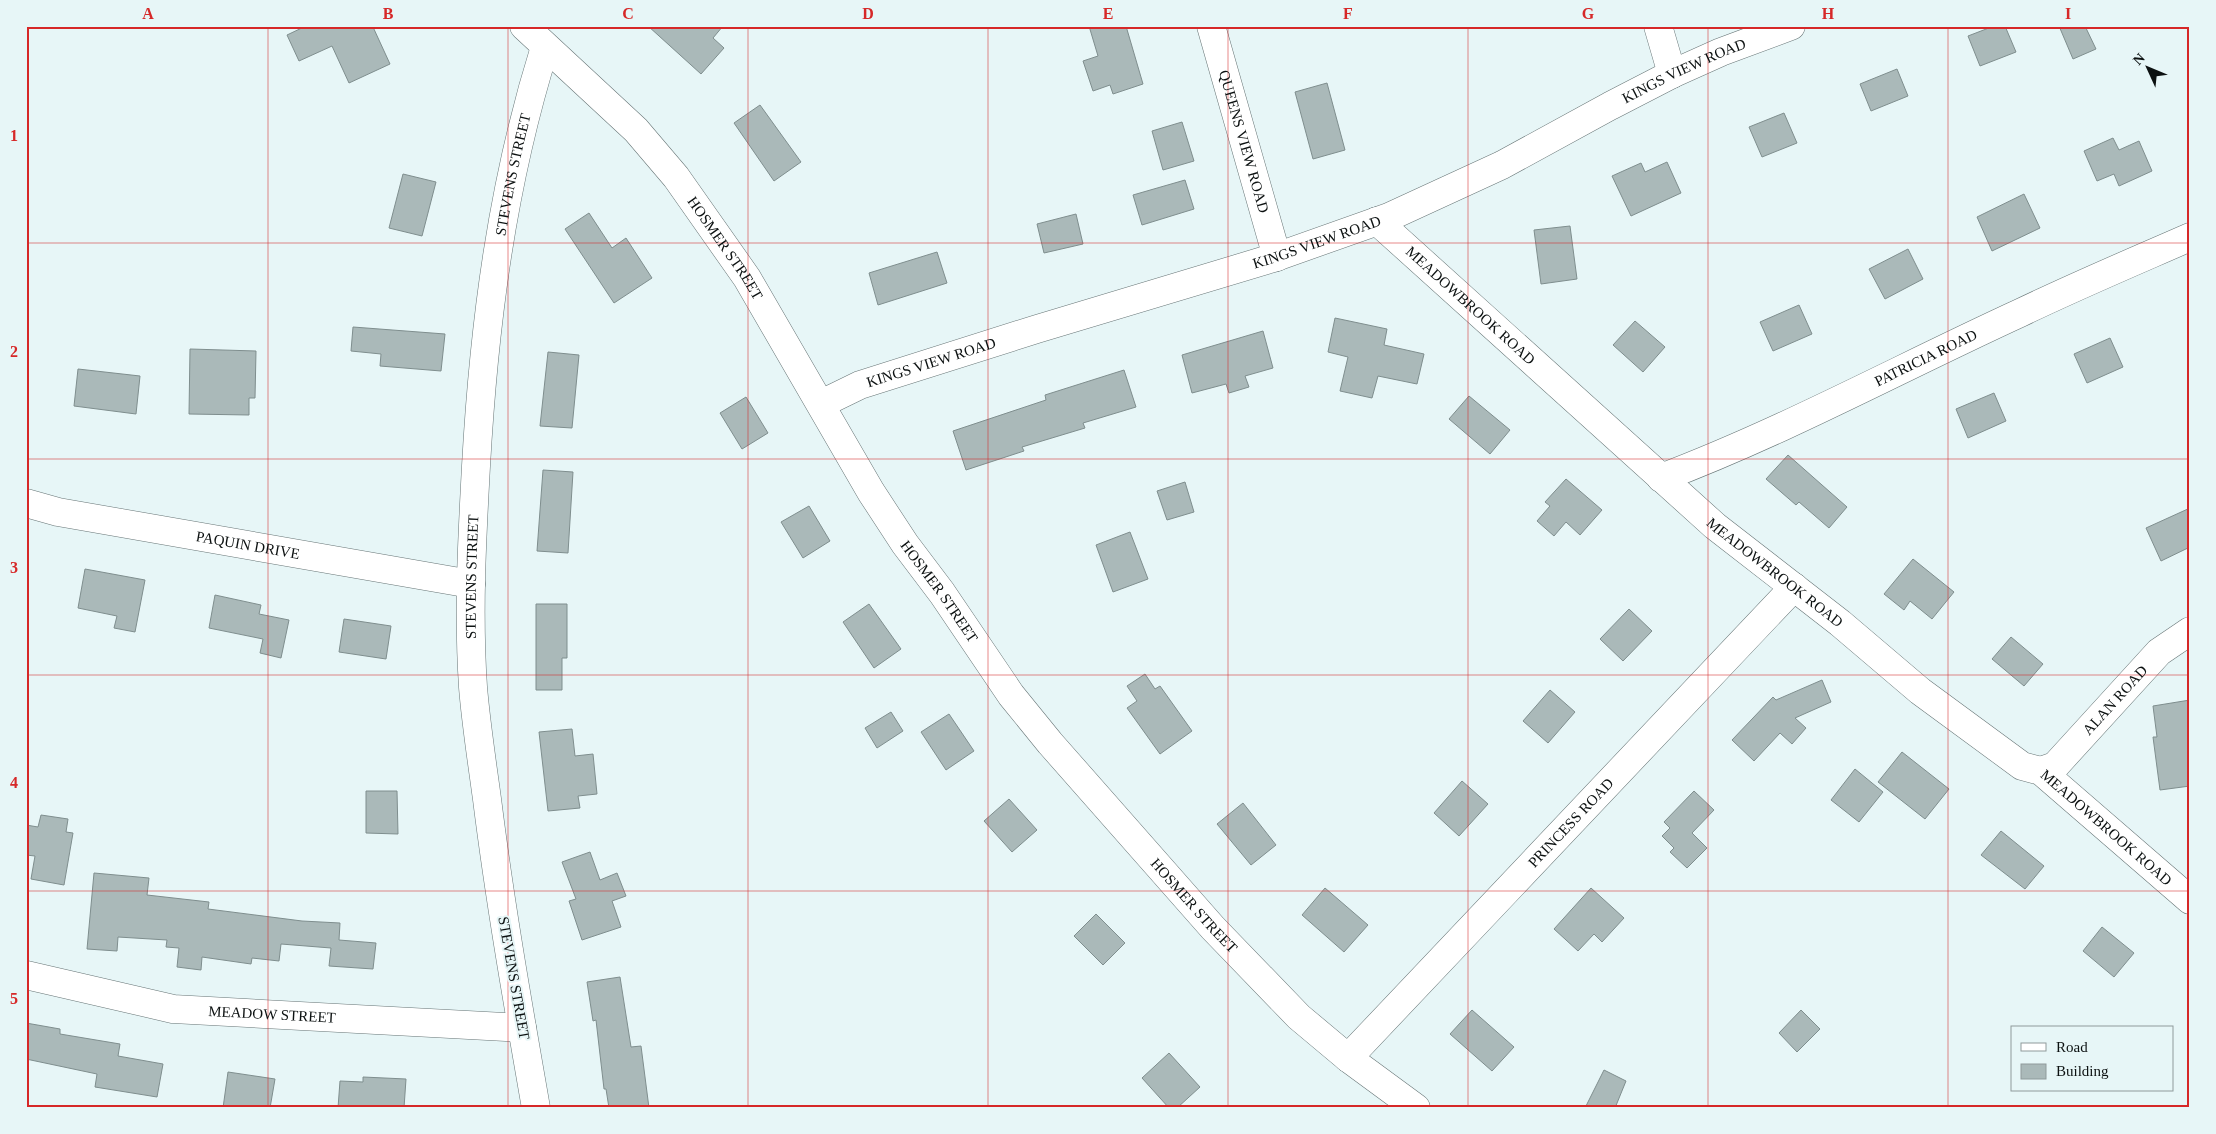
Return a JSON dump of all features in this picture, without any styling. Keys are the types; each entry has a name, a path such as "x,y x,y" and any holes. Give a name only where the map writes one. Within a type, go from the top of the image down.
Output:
{"street":[{"name":"HOSMER STREET","path":"524,26 636,130 676,177 747,278 871,492 905,544 942,593 1011,695 1050,743 1255,973 1299,1017 1348,1058 1416,1108"},
{"name":"QUEENS VIEW ROAD","path":"1211,26 1276,257"},
{"path":"1658,26 1672,74"},
{"name":"KINGS VIEW ROAD","path":"821,404 877,380 1036,329 1276,257 1377,221 1446,192 1502,165 1594,114 1672,74 1721,52 1791,26"},
{"name":"STEVENS STREET","path":"536,1108 503,915 476,715 471,627 471,584 482,380 495,266 519,136 545,47"},
{"name":"MEADOWBROOK ROAD","path":"1377,221 1715,526 1794,587 1920,691 2022,766 2041,771 2190,900"},
{"name":"PATRICIA ROAD","path":"1662,478 1709,460 1842,400 2019,313 2190,237"},
{"name":"PAQUIN DRIVE","path":"26,503 67,514 471,584"},
{"name":"PRINCESS ROAD","path":"1348,1058 1794,587"},
{"name":"ALAN ROAD","path":"2041,771 2056,766 2159,652 2190,631"},
{"name":"MEADOW STREET","path":"26,975 173,1009 522,1028"}],"building":[{"path":"306,26 375,26 373,27 390,64 349,83 332,46 299,61 287,35"},
{"path":"648,26 723,26 713,38 724,48 701,74"},
{"path":"1089,26 1126,26 1143,84 1113,94 1110,85 1093,91 1083,61 1098,56"},
{"path":"1994,26 2005,26 2016,52 1980,66 1968,36"},
{"path":"2059,26 2085,26 2096,49 2073,59"},
{"path":"1897,69 1908,96 1871,111 1860,84"},
{"path":"1327,83 1345,150 1313,159 1295,92"},
{"path":"760,105 801,162 774,181 734,123"},
{"path":"1784,113 1797,143 1762,157 1749,127"},
{"path":"1182,122 1194,161 1163,170 1152,131"},
{"path":"2113,138 2119,150 2139,141 2152,171 2119,186 2114,174 2097,181 2084,151"},
{"path":"1667,162 1681,193 1631,216 1612,176 1641,163 1645,172"},
{"path":"403,174 436,182 422,236 389,228"},
{"path":"1185,180 1194,209 1142,225 1133,195"},
{"path":"2024,194 2040,228 1992,251 1977,217"},
{"path":"589,213 612,248 626,238 652,278 614,303 565,229"},
{"path":"1076,214 1083,244 1044,253 1037,224"},
{"path":"1570,226 1577,279 1541,284 1534,230"},
{"path":"1908,249 1923,279 1885,299 1869,269"},
{"path":"937,252 947,283 878,305 869,273"},
{"path":"1799,305 1812,334 1773,351 1760,322"},
{"path":"1335,318 1387,329 1384,345 1424,354 1417,384 1378,376 1372,398 1340,391 1348,357 1328,352"},
{"path":"1635,321 1665,347 1643,372 1613,345"},
{"path":"353,327 445,334 441,371 380,366 381,354 351,351"},
{"path":"1263,331 1273,368 1245,376 1249,387 1229,393 1226,384 1192,393 1182,355"},
{"path":"2110,338 2123,367 2087,383 2074,354"},
{"path":"190,349 256,351 255,398 249,398 249,415 189,414"},
{"path":"548,352 579,355 572,428 540,426"},
{"path":"78,369 140,376 136,414 74,406"},
{"path":"1124,370 1136,407 1083,423 1085,428 1022,447 1024,451 966,470 953,431 1046,400 1045,395"},
{"path":"1994,393 2006,421 1968,438 1956,409"},
{"path":"1469,396 1510,430 1490,454 1449,419"},
{"path":"746,397 768,433 742,449 720,413"},
{"path":"1788,455 1847,507 1829,528 1799,502 1796,505 1766,479"},
{"path":"543,470 573,472 568,553 537,551"},
{"path":"1566,479 1602,510 1580,535 1566,522 1554,536 1537,521 1550,506 1545,502"},
{"path":"1185,482 1194,512 1167,520 1157,491"},
{"path":"809,506 830,541 803,558 781,522"},
{"path":"2190,508 2190,547 2161,561 2146,528"},
{"path":"1130,532 1148,579 1113,592 1096,545"},
{"path":"1913,559 1954,592 1932,619 1910,601 1904,610 1884,594"},
{"path":"85,569 145,580 135,632 114,628 117,616 78,608"},
{"path":"215,595 261,605 259,614 289,620 281,658 260,653 263,639 209,628"},
{"path":"536,604 567,604 567,658 562,658 562,690 536,690"},
{"path":"869,604 901,649 874,668 843,622"},
{"path":"1629,609 1652,631 1623,661 1600,639"},
{"path":"344,619 391,626 386,659 339,652"},
{"path":"2011,637 2043,664 2024,686 1992,659"},
{"path":"1145,674 1155,689 1160,686 1192,731 1160,754 1127,708 1137,701 1127,686"},
{"path":"1822,680 1831,702 1795,718 1806,728 1792,744 1780,733 1754,761 1732,740 1773,697 1776,700"},
{"path":"1550,690 1575,712 1548,743 1523,721"},
{"path":"2190,700 2190,786 2160,790 2153,737 2157,737 2153,706"},
{"path":"891,712 903,731 877,748 865,728"},
{"path":"949,714 974,751 946,770 921,732"},
{"path":"572,729 575,756 593,754 597,794 578,796 580,808 548,811 539,732"},
{"path":"1902,752 1949,789 1925,819 1878,782"},
{"path":"1855,769 1883,792 1859,822 1831,800"},
{"path":"1462,781 1488,804 1459,836 1434,813"},
{"path":"366,791 397,791 398,834 366,833"},
{"path":"1694,791 1714,810 1692,833 1707,848 1687,868 1670,852 1674,848 1662,836 1670,828 1664,822"},
{"path":"1009,799 1037,830 1012,852 984,821"},
{"path":"1243,803 1276,845 1251,865 1217,824"},
{"path":"41,815 68,819 66,832 73,833 64,885 31,879 35,856 26,855 26,825 38,827"},
{"path":"2001,831 2044,866 2025,889 1981,855"},
{"path":"590,852 600,880 617,873 626,896 612,901 621,927 582,940 569,901 576,899 562,862"},
{"path":"94,873 149,878 147,895 209,902 208,909 302,921 340,923 339,940 376,943 373,969 329,966 331,948 281,944 279,961 252,958 251,964 202,957 201,970 177,967 179,948 166,947 167,940 118,937 117,951 87,949"},
{"path":"1325,888 1368,925 1344,952 1302,915"},
{"path":"1591,888 1624,918 1602,942 1594,934 1578,951 1554,929"},
{"path":"1096,914 1125,943 1103,965 1074,936"},
{"path":"2102,927 2134,953 2114,977 2083,951"},
{"path":"620,977 631,1047 641,1046 649,1108 609,1108 606,1089 604,1089 596,1020 593,1021 587,982"},
{"path":"1472,1010 1514,1047 1492,1071 1450,1034"},
{"path":"1801,1010 1820,1029 1797,1052 1779,1033"},
{"path":"26,1023 60,1029 60,1034 120,1044 118,1056 163,1064 157,1097 95,1087 97,1074 26,1059"},
{"path":"1169,1053 1200,1087 1177,1108 1169,1108 1142,1078"},
{"path":"1604,1070 1626,1081 1615,1108 1585,1108"},
{"path":"228,1072 275,1079 270,1108 223,1108"},
{"path":"363,1077 406,1079 404,1108 338,1108 340,1081 363,1082"}]}
